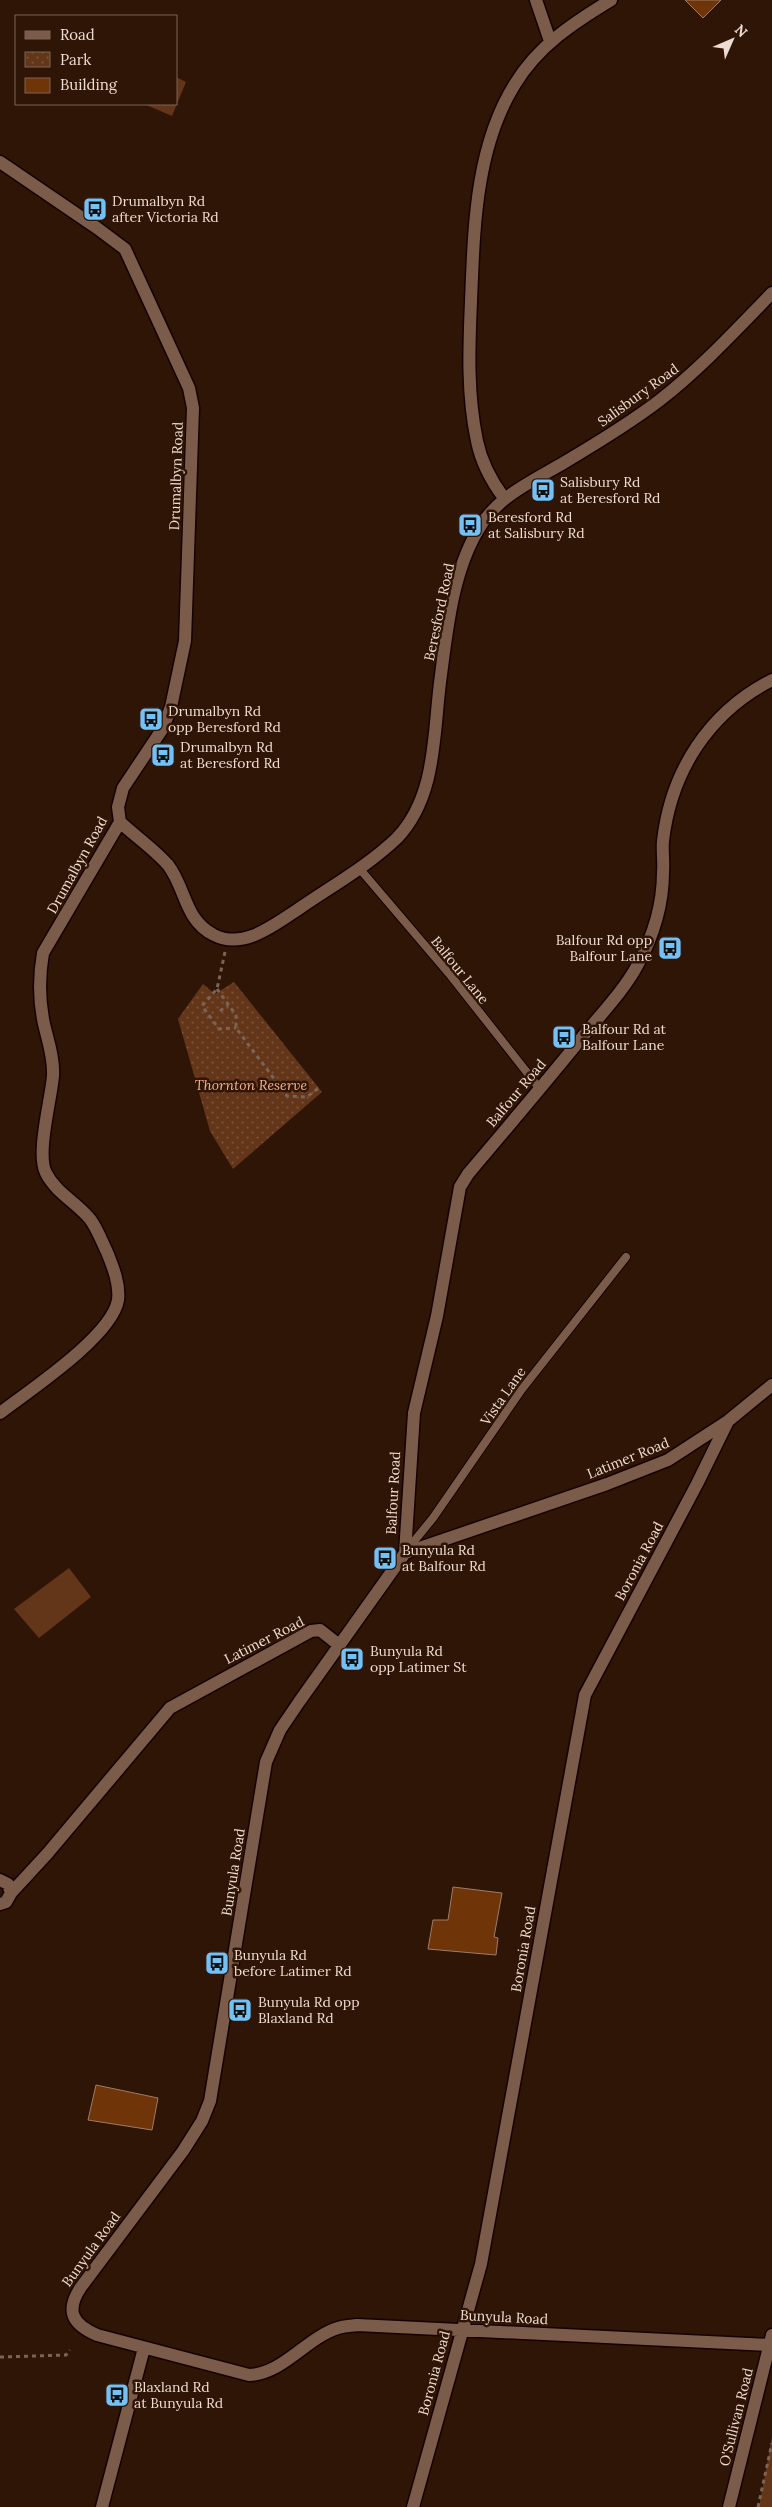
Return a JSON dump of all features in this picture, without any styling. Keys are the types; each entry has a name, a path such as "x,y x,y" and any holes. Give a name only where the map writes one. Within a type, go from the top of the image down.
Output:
{"street":[{"path":"536,0 550,41"},
{"path":"504,498 495,486 484,464 477,442 470,401 468,365 474,221 487,152 503,107 515,83 550,41 610,0"},
{"name":"Drumalbyn Road","path":"0,162 125,249 185,379 192,399 185,641 168,714 163,728 123,788 118,807 120,822 43,953 39,974 44,1022 51,1047 53,1073 42,1156 45,1172 59,1192 90,1219 112,1264 118,1286 118,1301 103,1329 77,1353 0,1413"},
{"name":"Salisbury Road","path":"504,498 612,433 658,401 696,371 772,293"},
{"name":"Beresford Road","path":"120,822 166,863 175,876 193,918 204,929 216,936 228,939 254,936 274,926 359,868 398,836 414,813 426,784 434,752 440,676 459,577 478,530 491,511 504,498"},
{"name":"Balfour Road","path":"405,1553 414,1413 437,1316 457,1198 468,1174 540,1090 637,967 650,938 660,908 663,872 662,843 675,787 690,755 727,709 754,688 772,680"},
{"name":"Latimer Road","path":"405,1553 607,1484 668,1460 728,1421 772,1385"},
{"name":"Boronia Road","path":"412,2507 481,2264 585,1695 697,1484 728,1421"},
{"path":"339,1645 405,1553"},
{"name":"Latimer Road","path":"0,1904 6,1902 11,1893 47,1854 170,1708 311,1630 320,1630 339,1645"},
{"name":"Bunyula Road","path":"339,1645 280,1730 266,1762 210,2101 202,2121 183,2150 73,2300 73,2316 87,2330 144,2348 238,2372 260,2374 337,2328 357,2325 771,2340"},
{"path":"0,1880 8,1884 11,1893"},
{"name":"O'Sullivan Road","path":"728,2507 771,2340"},
{"path":"102,2507 144,2348"}],"lane":[{"name":"Balfour Lane","path":"359,868 451,976 540,1090"},
{"name":"Vista Lane","path":"405,1553 434,1518 522,1389 626,1257"}],"path":[{"path":"228,939 217,989 202,1006 219,1029 236,1028"},
{"path":"217,989 236,1015 236,1028 287,1096 307,1097 322,1086"},
{"path":"220,1011 228,1005"},
{"path":"0,2357 66,2355 70,2350"},
{"path":"758,2507 772,2443"}],"green space":[{"path":"178,78 186,82 178,101"},
{"path":"146,105 177,105 172,116"},
{"name":"Thornton Reserve","path":"234,982 322,1092 233,1169 210,1131 178,1019 203,984 215,994"},
{"path":"69,1568 91,1597 39,1638 14,1609"},
{"path":"772,2437 772,2507 759,2507"}],"building":[{"path":"685,0 721,0 703,18"},
{"path":"453,1887 502,1893 494,1937 498,1938 496,1955 428,1949 433,1920 448,1920"},
{"path":"96,2085 158,2098 152,2130 88,2120"}],"place":[{"name":"Drumalbyn Rd after Victoria Rd","path":"95,209"},
{"name":"Salisbury Rd at Beresford Rd","path":"543,490"},
{"name":"Beresford Rd at Salisbury Rd","path":"470,525"},
{"name":"Drumalbyn Rd opp Beresford Rd","path":"151,719"},
{"name":"Drumalbyn Rd at Beresford Rd","path":"163,755"},
{"name":"Balfour Rd opp Balfour Lane","path":"670,948"},
{"name":"Balfour Rd at Balfour Lane","path":"564,1037"},
{"name":"Bunyula Rd at Balfour Rd","path":"385,1558"},
{"name":"Bunyula Rd opp Latimer St","path":"352,1659"},
{"name":"Bunyula Rd before Latimer Rd","path":"217,1963"},
{"name":"Bunyula Rd opp Blaxland Rd","path":"240,2010"},
{"name":"Blaxland Rd at Bunyula Rd","path":"117,2395"}]}
